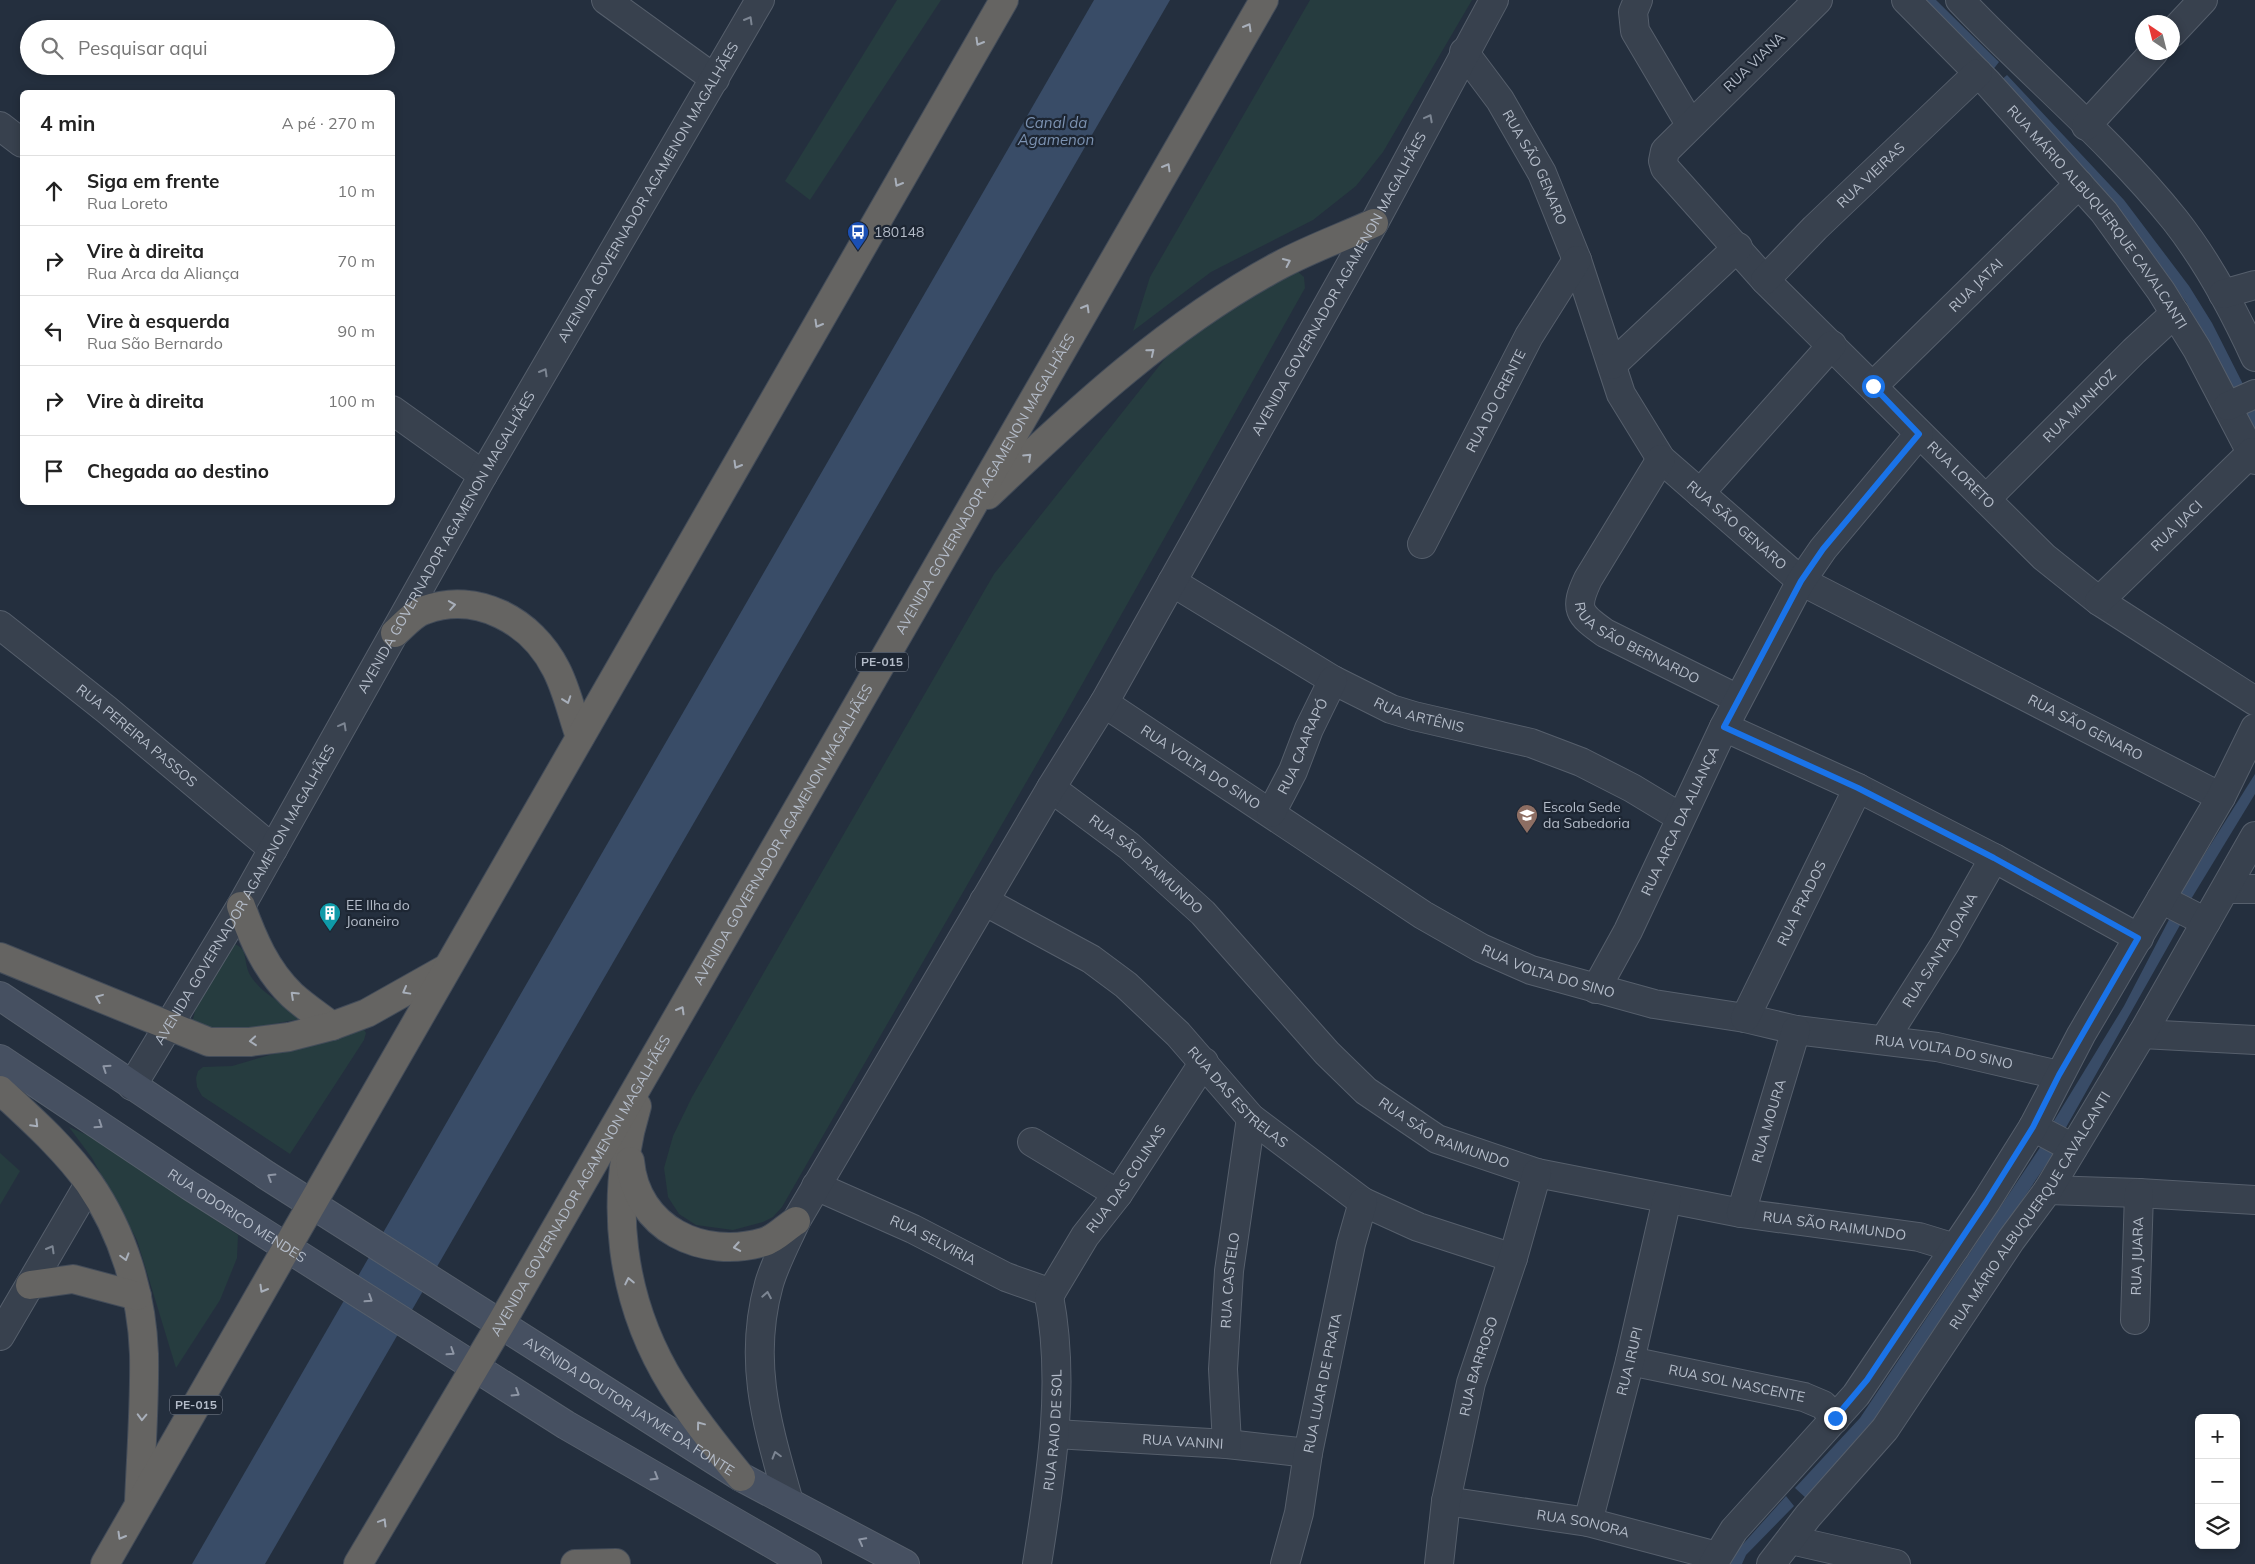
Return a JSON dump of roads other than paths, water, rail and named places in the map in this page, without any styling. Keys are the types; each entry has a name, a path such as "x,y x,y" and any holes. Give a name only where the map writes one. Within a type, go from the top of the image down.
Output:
{"highway":[{"name":"PE-015","path":"105,1564 1004,0"},
{"name":"AVENIDA GOVERNADOR AGAMENON MAGALHÃES","path":"358,1564 500,1325 1264,0"},
{"path":"967,514 1076,412 1177,331 1280,265 1374,223"},
{"path":"395,633 424,610 464,604 501,613 529,632 556,668 580,738"},
{"path":"242,906 254,942 268,966 292,995 332,1026"},
{"path":"0,957 168,1027 209,1042 250,1042 289,1036 332,1026 367,1013 448,967"},
{"path":"662,1043 646,1078 628,1134 620,1205 628,1281 644,1329 672,1385 697,1422 741,1477"},
{"path":"0,1090 60,1149 89,1184 121,1242 137,1296 144,1354 139,1505"},
{"path":"628,1134 631,1171 636,1190 649,1212 695,1244 728,1249 766,1242 796,1220"},
{"path":"30,1285 73,1279 137,1296"},
{"path":"575,1564 621,1564"}],"main road":[{"path":"0,996 132,1086 312,1203"},
{"name":"RUA ODORICO MENDES","path":"0,1059 475,1368"},
{"name":"AVENIDA DOUTOR JAYME DA FONTE","path":"312,1203 453,1295 741,1477 905,1564"},
{"path":"475,1368 574,1430 807,1564"}],"street":[{"path":"606,0 715,79"},
{"name":"AVENIDA GOVERNADOR AGAMENON MAGALHÃES","path":"132,1086 242,906 483,475 760,0"},
{"name":"AVENIDA GOVERNADOR AGAMENON MAGALHÃES","path":"789,1502 771,1438 761,1391 758,1345 769,1283 796,1220 1051,788 1104,703 1374,223 1464,52 1494,0"},
{"path":"1638,0 1633,12 1635,31 1690,124"},
{"name":"RUA VIANA","path":"1663,161 1665,151 1690,124 1818,0"},
{"name":"RUA MÁRIO ALBUQUERQUE CAVALCANTI","path":"1906,0 1982,77 2104,212 2135,253 2175,313 2228,406 2253,456"},
{"path":"2180,24 2203,0"},
{"path":"1962,1 2014,55 2128,166 2175,220 2206,264 2255,357"},
{"name":"RUA SÃO GENARO","path":"1464,52 1500,100 1542,173 1576,260 1621,394 1661,459 1801,581 2221,797"},
{"name":"RUA VIEIRAS","path":"1766,280 1822,221 1982,77 2014,55"},
{"path":"2086,126 2147,60"},
{"path":"0,126 20,141"},
{"name":"RUA LORETO","path":"1663,161 1674,180 1738,247 1766,280 2044,557 2099,600 2255,701"},
{"name":"RUA JATAI","path":"1873,386 2079,184"},
{"path":"1612,364 1738,247"},
{"name":"RUA DO CRENTE","path":"1422,544 1528,336 1576,260"},
{"path":"2223,294 2255,285"},
{"name":"RUA MUNHOZ","path":"1986,499 2134,351 2175,313"},
{"path":"1700,493 1832,345"},
{"path":"2228,406 2255,394"},
{"path":"395,412 483,475"},
{"name":"RUA ARCA DA ALIANÇA","path":"1596,989 1628,931 1680,817 1738,699 1801,581 1823,549 1919,434"},
{"name":"RUA IJACI","path":"2099,600 2253,456"},
{"name":"RUA SÃO BERNARDO","path":"1661,459 1588,578 1580,597 1579,607 1585,619 1605,633 1738,699"},
{"name":"RUA ARTÊNIS","path":"1172,582 1332,680 1399,711 1531,743 1582,762 1632,788 1680,817"},
{"name":"RUA PEREIRA PASSOS","path":"0,625 107,710 273,849"},
{"name":"RUA CAARAPÓ","path":"1271,813 1293,771 1309,729 1332,680"},
{"name":"RUA VOLTA DO SINO","path":"1104,703 1423,916 1482,948 1531,970 1654,1004 1745,1018 1796,1030 1937,1048 2059,1075"},
{"path":"1724,727 1858,788 1994,858 2138,938"},
{"path":"1715,1560 1734,1530 1777,1485 1867,1380 1955,1248 2033,1127 2059,1075 2221,797 2255,728"},
{"name":"RUA SÃO RAIMUNDO","path":"1051,788 1090,815 1129,846 1203,912 1328,1054 1366,1091 1437,1139 1537,1174 1741,1213 1904,1234 1955,1248"},
{"name":"RUA PRADOS","path":"1745,1018 1858,788"},
{"name":"RUA MÁRIO ALBUQUERQUE CAVALCANTI","path":"1771,1564 1808,1516 1885,1429 2011,1240 2048,1190 2142,1034 2255,836"},
{"name":"RUA SANTA JOANA","path":"1884,1040 1945,944 1994,858"},
{"path":"2227,888 2255,889"},
{"path":"2161,899 2206,922"},
{"name":"RUA DAS ESTRELAS","path":"984,901 1091,959 1126,985 1178,1034 1251,1118 1363,1202 1418,1227 1513,1258"},
{"name":"RUA MOURA","path":"1741,1213 1796,1030"},
{"path":"2142,1034 2255,1040"},
{"name":"RUA DAS COLINAS","path":"1050,1294 1085,1236 1118,1194 1204,1062"},
{"name":"RUA CASTELO","path":"1227,1444 1222,1369 1229,1271 1251,1118"},
{"path":"2033,1127 2073,1148"},
{"path":"1032,1142 1118,1194"},
{"name":"RUA BARROSO","path":"1439,1564 1446,1501 1471,1383 1513,1258 1537,1174"},
{"path":"0,1336 89,1184"},
{"name":"RUA SELVIRIA","path":"816,1186 913,1229 1006,1277 1050,1294"},
{"path":"2048,1190 2255,1200"},
{"name":"RUA JUARA","path":"2134,1320 2139,1193"},
{"name":"RUA IRUPI","path":"1588,1522 1630,1361 1667,1199"},
{"name":"RUA LUAR DE PRATA","path":"1285,1564 1299,1513 1308,1453 1351,1244 1363,1202"},
{"name":"RUA RAIO DE SOL","path":"1037,1564 1055,1434 1056,1334 1050,1294"},
{"name":"RUA SOL NASCENTE","path":"1630,1361 1804,1396 1822,1405 1835,1418"},
{"name":"RUA VANINI","path":"1055,1434 1227,1444 1308,1453"},
{"path":"1777,1485 1808,1516"},
{"name":"RUA SONORA","path":"1446,1501 1588,1522 1715,1560"},
{"path":"1791,1540 1896,1564"}],"water":[{"name":"Canal da Agamenon","path":"1094,0 1170,0 265,1564 192,1564"},
{"path":"1919,0 1936,0 1999,62 1992,71"},
{"path":"2007,75 2124,200 2189,286 2212,323 2247,392 2237,396 2186,302 2153,256 1999,82"},
{"path":"2242,406 2255,406 2255,432"},
{"path":"2255,774 2255,794 2188,904 2179,895"},
{"path":"2173,912 2184,918 2064,1131 2052,1124 2124,1006"},
{"path":"2043,1143 2056,1150 1870,1426 1807,1499 1795,1488 1860,1418"},
{"path":"1786,1496 1794,1506 1746,1555 1742,1564 1730,1564 1735,1553"}],"place":[{"name":"180148","path":"858,251"},
{"name":"Escola Sede da Sabedoria","path":"1527,834"},
{"name":"EE Ilha do Joaneiro","path":"330,932"}]}
